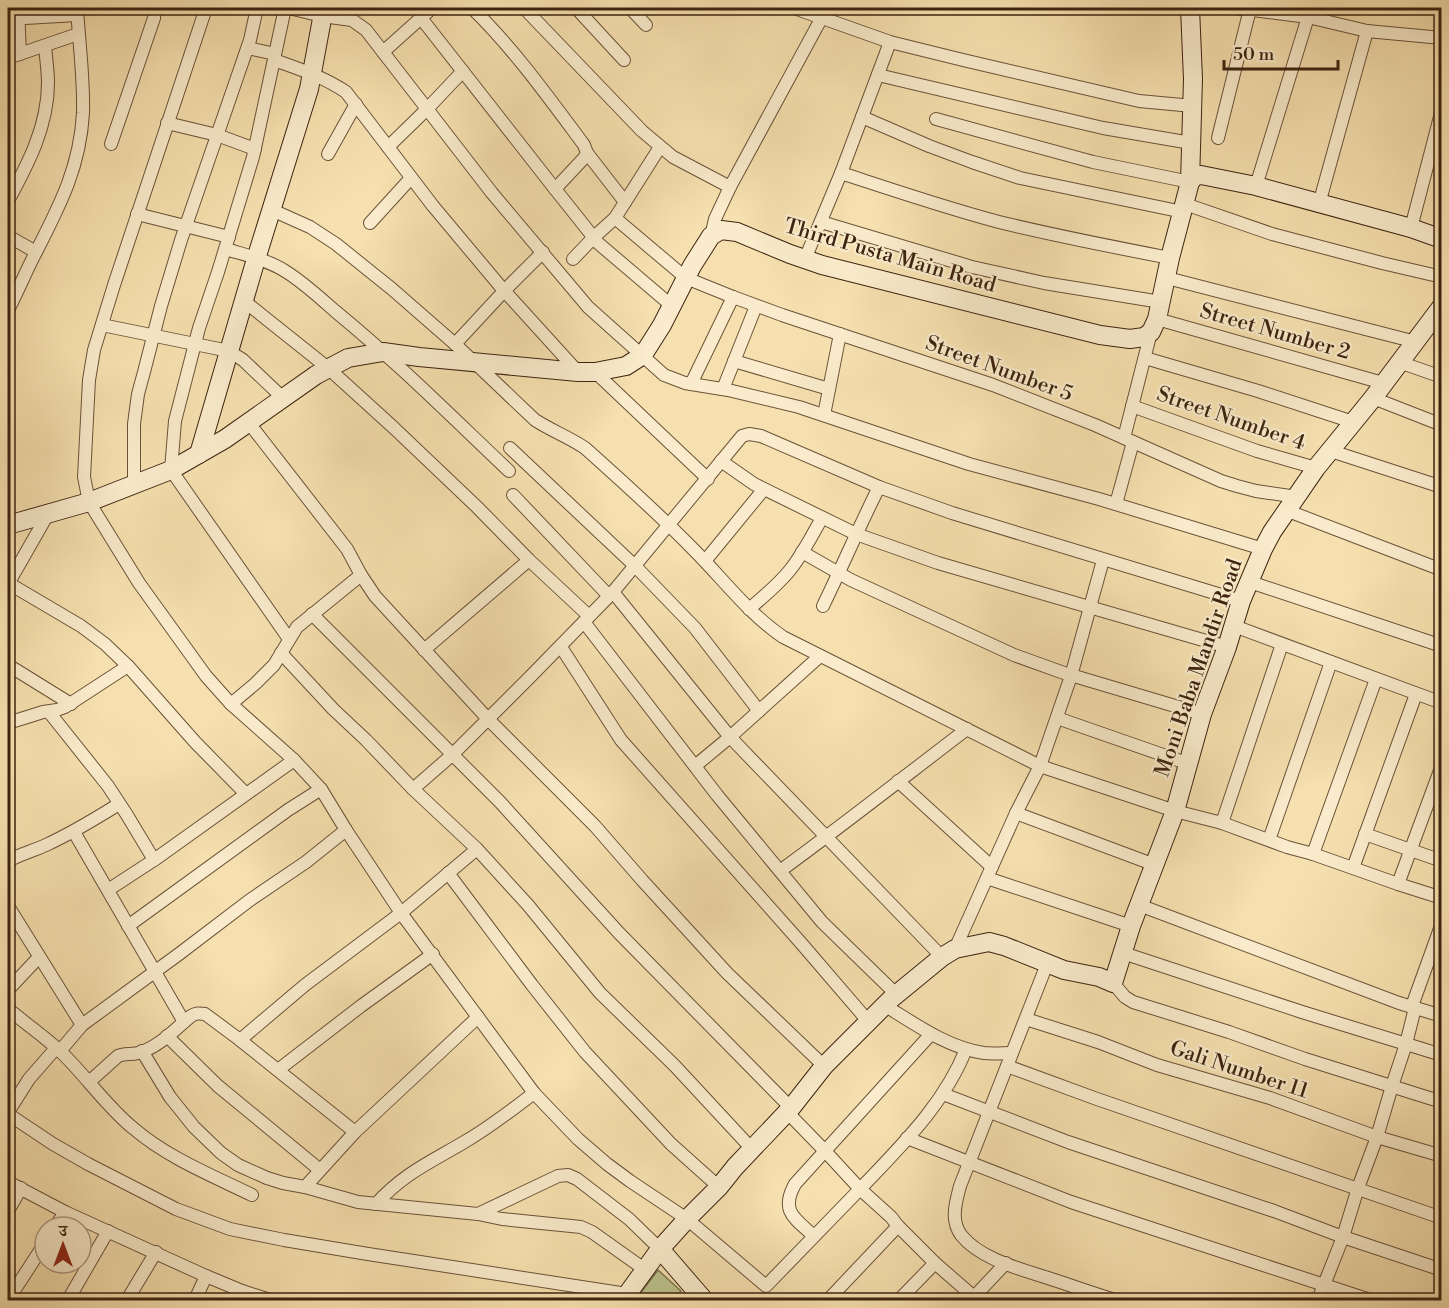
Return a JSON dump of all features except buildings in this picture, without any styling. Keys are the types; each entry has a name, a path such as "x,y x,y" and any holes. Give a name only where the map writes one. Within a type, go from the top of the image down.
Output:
{"street":[{"path":"111,144 154,18 155,8"},
{"path":"206,8 94,350 89,380 84,477 89,502 139,583 171,629 206,676 231,704 294,760 321,789 401,913 534,1093 578,1139 607,1164 687,1219 766,1286 860,1190 934,1108 960,1066 966,1049"},
{"path":"134,484 134,423 153,335 186,227 248,48 257,8"},
{"path":"289,639 171,470 175,421 195,344 255,149 274,57 287,8 323,12 352,20 366,30 492,193 588,307 664,375 691,384 799,407 969,464 1116,504 1263,549"},
{"path":"383,52 432,8"},
{"path":"472,8 532,75 625,202"},
{"path":"524,8 660,147 673,158 730,187"},
{"path":"576,8 624,60"},
{"path":"630,8 646,25"},
{"path":"794,8 825,13 890,42 1110,95 1149,102 1193,106"},
{"path":"1116,504 1129,440 1132,406 1157,318 1190,182 1193,79 1190,8"},
{"path":"1218,138 1243,8 1308,12 1367,31 1442,38"},
{"path":"8,310 46,235 74,171 83,115 77,11 15,15 21,54"},
{"path":"199,454 309,89 323,12"},
{"path":"1256,186 1308,12"},
{"path":"8,525 89,502 171,470 225,439 316,375 348,358 383,352 586,372 626,366 643,355 672,306 711,236 715,219 730,187 825,13"},
{"path":"421,18 594,237 617,260 672,306"},
{"path":"1318,204 1367,31"},
{"path":"8,58 78,34"},
{"path":"805,259 841,173 890,42"},
{"path":"8,201 35,147 45,112 48,83 45,46"},
{"path":"248,48 311,73 346,92 433,206 505,290 586,372 708,478"},
{"path":"388,147 463,71"},
{"path":"878,75 1103,128 1191,143"},
{"path":"328,154 356,104"},
{"path":"1411,228 1442,109"},
{"path":"862,117 929,146 1020,178 1184,208 1272,234 1442,277"},
{"path":"936,119 1094,162 1190,182"},
{"path":"167,123 217,135 255,149"},
{"path":"573,259 615,218 660,147"},
{"path":"555,189 587,153"},
{"path":"841,173 954,209 1050,235 1170,258"},
{"path":"1190,182 1196,176 1201,175 1256,186 1411,228 1442,239"},
{"path":"370,223 411,178"},
{"path":"272,210 310,227 336,244 455,344 535,420 585,448 705,561 749,609 783,637 1040,766 1175,811 1222,823 1398,885 1442,898"},
{"path":"137,214 186,227 227,243 256,259 284,270 383,352 509,471"},
{"name":"Street Number 5","path":"615,218 686,278 756,306 993,385 1129,440 1221,481 1293,504 1442,570"},
{"name":"Street Number 2","path":"821,222 972,267 1044,283 1378,390 1442,425"},
{"name":"Third Pusta Main Road","path":"711,236 721,230 737,232 822,265 1100,335 1130,339 1144,337 1157,318"},
{"path":"8,236 36,252"},
{"path":"455,344 543,252"},
{"path":"1167,278 1416,342"},
{"path":"691,384 733,297"},
{"path":"244,301 328,368 433,464 586,619 695,766 822,922 890,1000 931,1034 966,1049 985,1053 1012,1053"},
{"path":"723,389 756,306"},
{"name":"Moni Baba Mandir Road","path":"1113,983 1131,926 1175,811 1202,714 1241,602 1263,549 1316,468 1442,306"},
{"path":"102,325 229,351 243,360 283,398"},
{"path":"824,415 840,334"},
{"path":"1145,358 1353,422"},
{"path":"734,361 829,389"},
{"path":"1399,362 1442,377"},
{"name":"Street Number 4","path":"1132,406 1257,451 1316,468"},
{"path":"249,423 347,549 375,596 488,719 595,826 727,973 824,1066"},
{"path":"413,789 452,755 561,647 611,594 742,436 749,434 761,436 879,487 952,513 1241,602"},
{"path":"510,448 635,566 694,628 759,711"},
{"path":"1331,451 1442,487"},
{"path":"721,461 754,484 855,534 938,563 1227,647"},
{"path":"823,606 879,487"},
{"path":"705,561 764,489"},
{"path":"513,495 611,594 730,737 827,838 949,953"},
{"path":"48,514 8,583 81,626 105,644 246,794"},
{"path":"749,609 783,578 822,518"},
{"path":"802,552 851,580 1014,655 1071,676 1202,714"},
{"path":"424,650 529,560"},
{"path":"949,953 1040,766 1071,676 1103,560"},
{"path":"231,704 274,665 297,627 361,576"},
{"path":"1250,582 1442,646"},
{"path":"312,614 500,802 619,933 789,1110 860,1190 891,1217 973,1299 1006,1263"},
{"path":"1234,626 1442,703"},
{"path":"1222,823 1282,644"},
{"path":"561,647 621,740 868,1021"},
{"path":"281,653 333,709 477,849 528,905 600,993 675,1066 752,1149"},
{"path":"695,766 820,656"},
{"path":"1269,840 1331,662"},
{"path":"8,666 71,704"},
{"path":"8,723 71,704 128,666"},
{"path":"1313,854 1376,679"},
{"path":"1353,868 1416,694"},
{"path":"49,712 108,786 154,860"},
{"path":"1057,718 1189,764"},
{"path":"780,871 827,838 967,729"},
{"path":"108,890 294,760"},
{"path":"1398,885 1442,765"},
{"path":"898,782 989,872 1131,926"},
{"path":"128,926 288,810 321,789"},
{"path":"8,861 74,832 119,804"},
{"path":"1016,813 1155,865"},
{"path":"346,830 306,862 250,900 82,1025 29,1079 8,1113 52,1144 88,1164 176,1209 230,1229 625,1297 660,1249 720,1187 789,1110 824,1066 868,1021 890,1000 949,953 989,942 1075,973 1099,977 1113,983 1125,997 1133,1002 1442,1102"},
{"path":"74,832 184,1022"},
{"path":"1365,834 1442,861"},
{"path":"240,1040 305,986 401,913 477,849"},
{"path":"448,873 585,1052 671,1144 720,1187"},
{"path":"1139,905 1442,1017"},
{"path":"8,906 82,1025"},
{"path":"1318,1300 1343,1237 1377,1137 1406,1044 1415,1008 1413,1006 1442,923"},
{"path":"1123,953 1442,1055"},
{"path":"278,1070 433,954"},
{"path":"8,990 39,957"},
{"path":"1047,964 960,1186 954,1209 955,1220 960,1234 971,1245 991,1258 1115,1300"},
{"path":"8,1009 58,1049 132,1128 150,1142 171,1156 252,1195"},
{"path":"89,1082 118,1056 148,1049 195,1013 205,1014 355,1132"},
{"path":"305,1187 355,1132 478,1017"},
{"name":"Gali Number 11","path":"1026,1019 1098,1042 1157,1065 1270,1098 1377,1137 1442,1156"},
{"path":"814,1236 795,1219 790,1211 788,1203 795,1184 931,1034"},
{"path":"167,1036 218,1086 320,1170"},
{"path":"142,1051 170,1097 194,1127 221,1153 238,1165 267,1178 358,1202 582,1227 644,1269"},
{"path":"1007,1066 1442,1218"},
{"path":"376,1204 402,1178 489,1127 534,1093"},
{"path":"944,1094 1068,1142 1442,1270"},
{"path":"907,1138 1082,1205 1370,1300"},
{"path":"477,1214 558,1176 568,1175 577,1179 621,1213 660,1249 704,1300"},
{"path":"8,1182 65,1212 206,1276 241,1296 270,1300"},
{"path":"8,1210 21,1188"},
{"path":"828,1300 898,1226"},
{"path":"68,1300 108,1231"},
{"path":"127,1300 156,1252"},
{"path":"8,1300 33,1261"},
{"path":"899,1300 935,1263"},
{"path":"195,1300 206,1276"}],"green space":[{"path":"658,1270 681,1291 675,1300 635,1300"}]}
